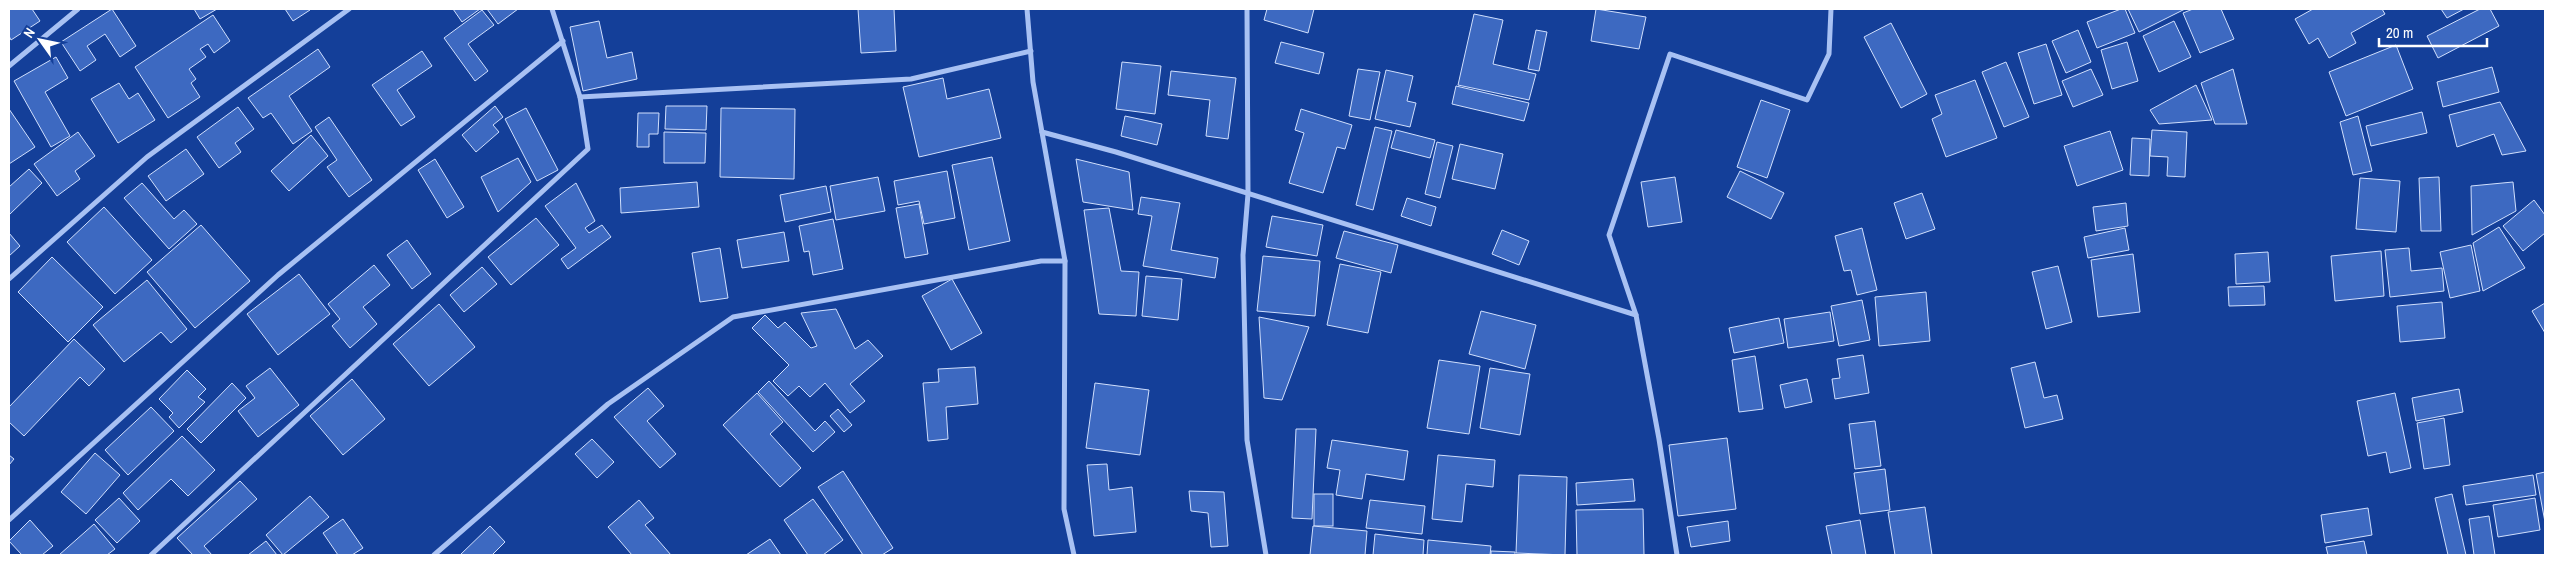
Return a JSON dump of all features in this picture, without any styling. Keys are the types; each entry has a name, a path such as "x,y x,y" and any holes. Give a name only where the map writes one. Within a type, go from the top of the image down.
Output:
{"street":[{"path":"9,66 78,9"},
{"path":"9,279 147,157 349,9"},
{"path":"151,555 588,148 580,98 564,41 552,9"},
{"path":"1027,9 1042,132 1065,261 1064,509 1074,555"},
{"path":"1247,9 1248,194 1242,255 1247,440 1266,555"},
{"path":"1677,555 1636,315 1609,235 1670,54 1807,100 1829,54 1831,9"},
{"path":"9,520 278,275 564,41"},
{"path":"580,98 911,79 1031,51"},
{"path":"1042,132 1116,152 1636,315"},
{"path":"434,555 608,404 733,317 1041,261 1065,261"}],"building":[{"path":"9,9 32,9 40,21 11,40 9,36"},
{"path":"112,9 136,46 120,57 105,34 87,46 96,60 80,71 61,42"},
{"path":"194,9 217,9 200,19"},
{"path":"285,9 309,9 310,10 293,21"},
{"path":"453,9 480,9 462,22"},
{"path":"487,9 518,9 498,24"},
{"path":"858,9 894,9 896,51 861,53"},
{"path":"1267,9 1314,9 1308,33 1264,20"},
{"path":"1596,9 1646,17 1639,49 1591,41"},
{"path":"2125,9 2135,33 2097,48 2087,22"},
{"path":"2128,9 2185,9 2139,32"},
{"path":"2193,9 2221,9 2234,39 2200,53 2183,13"},
{"path":"2313,9 2382,9 2385,14 2351,33 2356,43 2329,58 2318,38 2309,44 2295,19"},
{"path":"2441,9 2464,9 2447,18"},
{"path":"2480,9 2490,9 2499,26 2438,58 2427,36"},
{"path":"482,10 494,25 468,44 488,71 475,81 444,38"},
{"path":"1474,14 1503,20 1493,64 1536,74 1529,100 1458,85"},
{"path":"213,15 230,41 214,53 208,44 200,49 206,57 189,69 196,79 191,83 200,97 168,118 135,67"},
{"path":"599,21 607,58 632,52 637,79 583,91 570,27"},
{"path":"2174,21 2191,57 2159,72 2143,36"},
{"path":"1891,23 1927,94 1901,108 1864,37"},
{"path":"1536,30 1547,32 1539,71 1528,69"},
{"path":"2078,30 2091,62 2066,73 2052,41"},
{"path":"1281,42 1324,53 1319,74 1275,63"},
{"path":"2127,42 2138,81 2112,89 2101,50"},
{"path":"2046,44 2062,95 2034,104 2018,53"},
{"path":"2396,45 2413,89 2346,116 2329,72"},
{"path":"318,49 330,67 289,96 312,131 293,144 271,113 263,118 248,98"},
{"path":"422,51 432,66 397,90 415,117 401,126 372,85"},
{"path":"56,57 68,78 45,92 70,136 51,147 14,81"},
{"path":"1122,62 1161,66 1155,114 1116,109"},
{"path":"2006,62 2029,117 2004,127 1982,72"},
{"path":"2492,67 2499,92 2443,107 2437,82"},
{"path":"1358,69 1380,72 1370,120 1349,116"},
{"path":"2091,69 2103,95 2073,107 2062,81"},
{"path":"2233,69 2247,124 2215,124 2201,83"},
{"path":"1386,70 1413,76 1407,101 1416,103 1410,127 1375,119"},
{"path":"1171,71 1236,78 1228,139 1206,136 1210,100 1168,95"},
{"path":"943,78 947,99 989,89 1001,138 919,157 903,87"},
{"path":"1975,80 1997,138 1946,157 1932,119 1942,114 1935,95"},
{"path":"119,83 129,99 138,93 155,120 118,143 91,99"},
{"path":"2196,85 2212,120 2159,124 2150,110"},
{"path":"1456,86 1529,103 1524,121 1452,104"},
{"path":"1761,100 1790,110 1767,178 1737,167"},
{"path":"2500,102 2526,151 2502,155 2494,134 2457,147 2449,115"},
{"path":"495,106 503,117 493,125 499,132 476,152 462,135"},
{"path":"666,106 707,106 706,130 665,129"},
{"path":"238,107 254,129 235,143 241,152 219,168 197,137"},
{"path":"526,108 558,170 537,181 505,119"},
{"path":"721,108 795,109 794,179 720,177"},
{"path":"9,109 35,147 9,164"},
{"path":"1301,109 1352,125 1345,149 1337,147 1323,193 1289,183 1304,133 1295,130"},
{"path":"2422,112 2427,133 2371,146 2366,126"},
{"path":"638,113 659,113 658,134 649,134 649,147 637,147"},
{"path":"1125,116 1162,124 1157,145 1121,136"},
{"path":"2358,116 2372,171 2353,175 2340,122"},
{"path":"329,117 372,180 349,197 327,167 337,160 315,127"},
{"path":"1375,127 1392,131 1373,210 1356,205"},
{"path":"1396,130 1435,140 1430,158 1391,148"},
{"path":"2152,130 2187,132 2185,177 2167,176 2168,157 2150,156"},
{"path":"2110,131 2123,170 2077,186 2064,146"},
{"path":"78,132 95,156 75,171 80,179 57,196 34,164"},
{"path":"664,132 706,133 705,163 664,163"},
{"path":"311,135 328,156 289,191 271,171"},
{"path":"2132,138 2150,139 2149,176 2130,175"},
{"path":"1437,142 1453,146 1440,198 1425,194"},
{"path":"1460,144 1503,154 1495,189 1452,179"},
{"path":"186,149 204,174 166,201 148,176"},
{"path":"992,157 1010,241 969,250 952,165"},
{"path":"518,158 531,182 498,212 481,177"},
{"path":"435,159 464,207 447,218 418,170"},
{"path":"1076,159 1129,172 1133,210 1083,202"},
{"path":"29,169 42,183 9,215 9,187"},
{"path":"947,171 955,218 924,224 919,201 898,205 894,181"},
{"path":"1740,171 1784,193 1771,219 1727,197"},
{"path":"878,177 885,211 836,220 830,186"},
{"path":"1675,177 1682,222 1648,227 1641,182"},
{"path":"2439,177 2441,231 2421,231 2419,178"},
{"path":"2360,178 2400,181 2396,232 2356,229"},
{"path":"697,182 699,207 621,213 620,188"},
{"path":"2513,182 2516,211 2472,235 2471,186"},
{"path":"142,183 174,219 184,210 197,224 169,249 124,198"},
{"path":"576,183 595,221 585,228 589,233 602,225 611,237 568,269 561,259 576,248 545,206"},
{"path":"826,186 831,212 785,222 780,195"},
{"path":"1922,193 1935,229 1906,239 1894,203"},
{"path":"1141,197 1180,203 1171,250 1218,258 1215,278 1143,266 1152,216 1138,214"},
{"path":"1407,198 1436,207 1431,226 1401,216"},
{"path":"2534,200 2545,215 2545,233 2523,251 2503,226"},
{"path":"2126,203 2128,226 2096,231 2093,207"},
{"path":"919,204 928,254 905,258 896,208"},
{"path":"104,207 152,260 115,294 67,242"},
{"path":"1109,208 1121,271 1139,272 1136,316 1099,314 1084,210"},
{"path":"1272,216 1323,225 1317,256 1266,247"},
{"path":"536,218 559,245 511,285 488,257"},
{"path":"833,219 843,269 813,275 809,251 804,252 799,226"},
{"path":"201,225 250,281 195,328 147,272"},
{"path":"2499,227 2525,268 2483,291 2473,243"},
{"path":"1862,228 1877,290 1857,295 1851,270 1844,271 1835,236"},
{"path":"2125,228 2129,250 2088,258 2084,237"},
{"path":"1502,230 1529,241 1519,265 1492,254"},
{"path":"1344,231 1398,245 1391,273 1336,258"},
{"path":"784,232 789,261 742,268 737,240"},
{"path":"9,233 20,246 9,256"},
{"path":"407,240 431,274 412,289 387,255"},
{"path":"2471,245 2480,291 2450,298 2440,252"},
{"path":"720,248 728,298 700,302 692,253"},
{"path":"2409,248 2411,271 2442,268 2444,291 2390,297 2385,250"},
{"path":"2381,251 2384,296 2335,301 2331,256"},
{"path":"2268,252 2270,282 2236,284 2235,254"},
{"path":"2133,254 2140,312 2098,317 2091,260"},
{"path":"1263,256 1320,261 1315,316 1257,311"},
{"path":"52,257 103,307 68,342 18,292"},
{"path":"1340,264 1381,272 1368,333 1327,325"},
{"path":"374,265 390,285 363,307 377,324 350,348 332,326 340,319 328,304"},
{"path":"2058,266 2072,322 2046,329 2032,272"},
{"path":"482,267 497,284 464,312 450,295"},
{"path":"299,274 330,314 278,355 247,314"},
{"path":"1146,276 1182,279 1178,320 1142,316"},
{"path":"952,279 982,333 951,350 922,296"},
{"path":"147,280 187,329 171,343 161,332 124,362 93,325"},
{"path":"2264,286 2265,305 2229,306 2228,287"},
{"path":"1926,292 1930,341 1879,346 1875,297"},
{"path":"1862,300 1870,340 1839,346 1831,306"},
{"path":"2442,302 2445,338 2400,342 2397,306"},
{"path":"2545,303 2545,333 2532,311"},
{"path":"439,304 475,347 429,386 393,344"},
{"path":"836,309 855,349 868,340 883,356 850,384 865,401 850,413 825,383 810,397 799,386 788,396 773,381 789,365 752,328 765,315 778,328 785,322 811,348 817,346 801,313"},
{"path":"1481,311 1536,325 1525,369 1469,354"},
{"path":"1830,312 1834,341 1788,348 1784,319"},
{"path":"1259,317 1309,327 1282,400 1264,398"},
{"path":"1779,318 1784,343 1734,353 1729,328"},
{"path":"74,339 105,369 89,386 80,377 24,436 9,422 9,407"},
{"path":"1863,355 1869,393 1835,399 1832,379 1840,378 1837,359"},
{"path":"1755,356 1763,409 1739,412 1732,360"},
{"path":"1439,360 1480,366 1469,434 1427,428"},
{"path":"2035,362 2044,398 2057,395 2063,419 2025,428 2011,368"},
{"path":"975,367 978,404 946,407 948,439 928,441 923,383 939,382 938,369"},
{"path":"270,368 299,405 258,437 238,411 255,398 246,386"},
{"path":"1490,368 1530,374 1520,435 1480,428"},
{"path":"187,370 206,389 198,397 205,402 179,428 169,417 173,413 159,399"},
{"path":"352,379 385,419 343,455 310,416"},
{"path":"1807,379 1812,402 1785,408 1780,385"},
{"path":"769,381 815,431 825,421 835,432 813,452 758,392"},
{"path":"232,383 246,398 201,443 187,429"},
{"path":"1095,383 1149,390 1140,455 1086,448"},
{"path":"648,388 664,406 647,421 676,454 660,468 614,417"},
{"path":"2459,389 2463,412 2416,421 2412,398"},
{"path":"757,393 783,422 770,434 801,468 780,487 723,425"},
{"path":"2395,393 2411,468 2390,473 2386,452 2368,456 2357,401"},
{"path":"151,407 174,431 128,475 105,450"},
{"path":"838,409 852,425 844,432 830,416"},
{"path":"2444,418 2450,465 2424,469 2417,423"},
{"path":"1875,421 1881,466 1855,469 1849,424"},
{"path":"1296,429 1316,429 1312,519 1292,518"},
{"path":"182,436 215,470 188,496 171,479 138,510 123,493"},
{"path":"1727,438 1736,509 1678,516 1669,445"},
{"path":"592,439 614,462 597,478 575,454"},
{"path":"1332,440 1408,451 1404,480 1366,474 1362,499 1336,495 1340,470 1327,468"},
{"path":"95,453 120,475 86,514 61,492"},
{"path":"9,455 14,459 9,465"},
{"path":"1438,455 1495,460 1493,487 1466,484 1462,522 1432,519"},
{"path":"1107,464 1109,490 1132,487 1136,532 1094,536 1087,465"},
{"path":"1885,469 1890,510 1860,514 1854,473"},
{"path":"843,471 893,548 882,555 863,555 818,487"},
{"path":"2545,472 2545,522 2536,474"},
{"path":"1519,475 1567,477 1565,555 1516,553"},
{"path":"2533,475 2536,495 2466,505 2463,486"},
{"path":"1633,479 1635,501 1577,505 1576,483"},
{"path":"240,481 257,499 204,546 212,555 193,555 177,538"},
{"path":"1189,491 1224,492 1228,546 1211,547 1208,513 1191,511"},
{"path":"1314,494 1333,494 1333,526 1314,526"},
{"path":"2452,494 2466,555 2448,555 2435,498"},
{"path":"310,496 329,517 283,555 266,535"},
{"path":"119,498 140,521 117,543 95,520"},
{"path":"2535,498 2540,530 2498,537 2493,505"},
{"path":"813,499 843,540 823,555 808,555 784,520"},
{"path":"639,500 654,518 645,525 671,555 632,555 608,527"},
{"path":"1370,500 1425,506 1422,534 1366,528"},
{"path":"1925,507 1932,555 1895,555 1888,512"},
{"path":"2368,508 2372,535 2325,543 2321,515"},
{"path":"1643,509 1644,555 1577,555 1576,510"},
{"path":"2489,516 2495,555 2474,555 2469,519"},
{"path":"343,519 363,548 352,555 338,555 323,533"},
{"path":"30,520 53,546 42,555 22,555 9,541"},
{"path":"1860,520 1866,555 1832,555 1826,526"},
{"path":"1728,521 1730,541 1691,547 1687,527"},
{"path":"94,524 115,549 107,555 59,555"},
{"path":"490,526 505,542 492,555 460,555"},
{"path":"1313,526 1367,531 1365,555 1310,555"},
{"path":"1375,534 1424,540 1423,555 1373,555"},
{"path":"770,539 781,555 746,555"},
{"path":"1428,540 1491,546 1490,555 1427,555"},
{"path":"266,541 277,555 248,555"},
{"path":"2364,541 2367,555 2328,555 2326,547"},
{"path":"1491,551 1515,552 1515,555 1491,555"}]}
